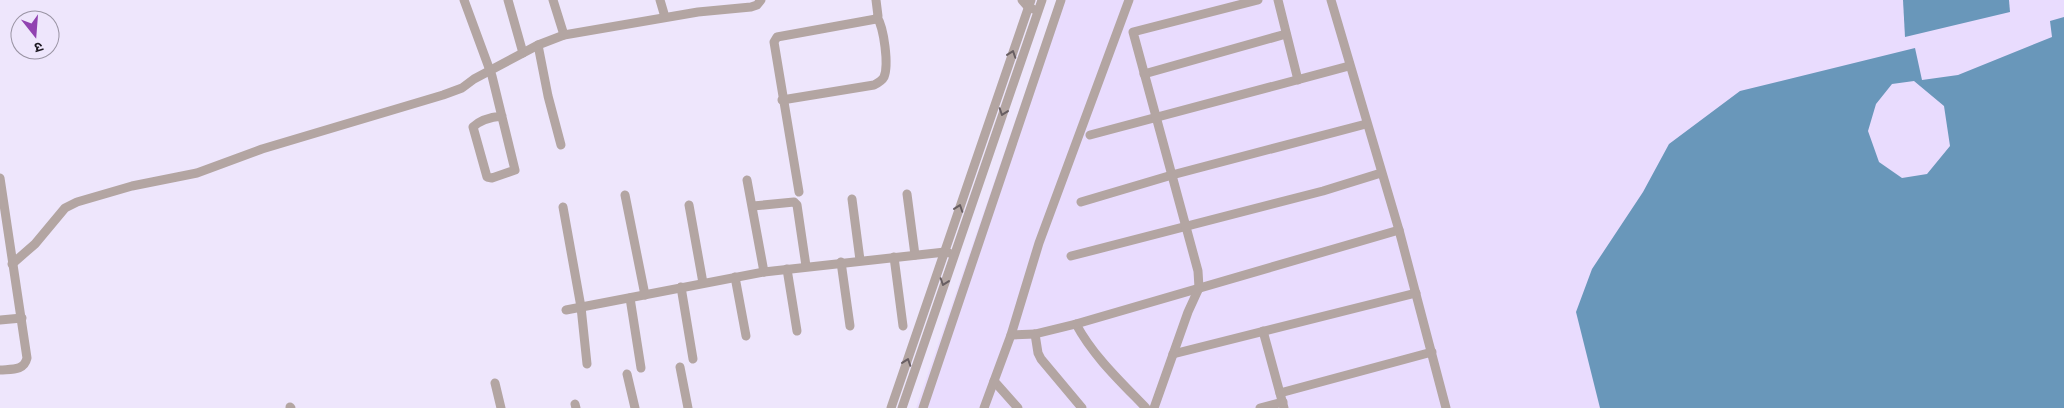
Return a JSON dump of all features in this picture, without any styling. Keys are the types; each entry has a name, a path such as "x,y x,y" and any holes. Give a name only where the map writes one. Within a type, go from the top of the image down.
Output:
{"street":[{"path":"464,0 490,71 502,116 515,170 492,178 487,176 473,127 494,117 502,116"},
{"path":"508,0 523,53"},
{"path":"553,0 564,35"},
{"path":"660,0 665,17"},
{"path":"12,264 35,244 65,208 77,202 132,186 197,173 262,149 444,95 462,88 538,45 564,35 698,12 751,7 757,5 761,0"},
{"path":"782,100 874,85 881,81 885,75 884,48 881,24 877,17 876,0"},
{"path":"1022,0 1038,11"},
{"path":"891,408 1042,0"},
{"path":"923,408 1061,0"},
{"path":"984,408 1011,336 1039,243 1129,0"},
{"path":"1154,408 1199,288 1198,271 1133,32 1258,0"},
{"path":"1278,0 1298,80"},
{"path":"1331,0 1366,124 1399,230 1446,408"},
{"path":"902,408 949,253 1030,4"},
{"path":"799,192 782,100 774,42 778,37 877,17"},
{"path":"1144,74 1286,34"},
{"path":"538,45 548,96 561,145"},
{"path":"1090,135 1349,66"},
{"path":"1081,202 1172,175 1366,124"},
{"path":"1071,256 1322,191 1382,173"},
{"path":"747,180 764,272"},
{"path":"0,183 27,358 26,364 17,369 0,370"},
{"path":"906,194 915,255"},
{"path":"625,195 644,295"},
{"path":"852,199 860,260"},
{"path":"752,206 786,202 794,202 797,205 806,266"},
{"path":"689,204 703,283"},
{"path":"563,207 581,307 587,364"},
{"path":"1011,336 1035,334 1076,324 1399,230"},
{"path":"566,310 764,272 860,260 949,253"},
{"path":"894,257 903,326"},
{"path":"841,262 850,326"},
{"path":"787,269 797,331"},
{"path":"735,277 746,336"},
{"path":"681,287 693,359"},
{"path":"1173,354 1416,293"},
{"path":"630,298 641,368"},
{"path":"0,320 22,318"},
{"path":"1076,324 1085,341 1146,408"},
{"path":"1263,331 1282,401"},
{"path":"1035,334 1038,353 1041,359 1082,408"},
{"path":"1260,408 1432,352"},
{"path":"680,367 688,408"},
{"path":"627,374 635,408"},
{"path":"994,381 1018,408"},
{"path":"495,383 501,408"}],"shaded area":[{"path":"1057,0 2064,0 2064,408 916,408"}],"water":[{"path":"1903,0 2009,0 2010,12 1905,37"},
{"path":"2064,17 2064,408 1600,408 1576,312 1592,269 1643,192 1669,144 1740,91 1915,48 1922,80 1958,75 2052,37 2050,21","holes":["1914,81 1944,106 1950,146 1927,174 1902,178 1879,162 1868,131 1876,104 1892,84"]}]}
